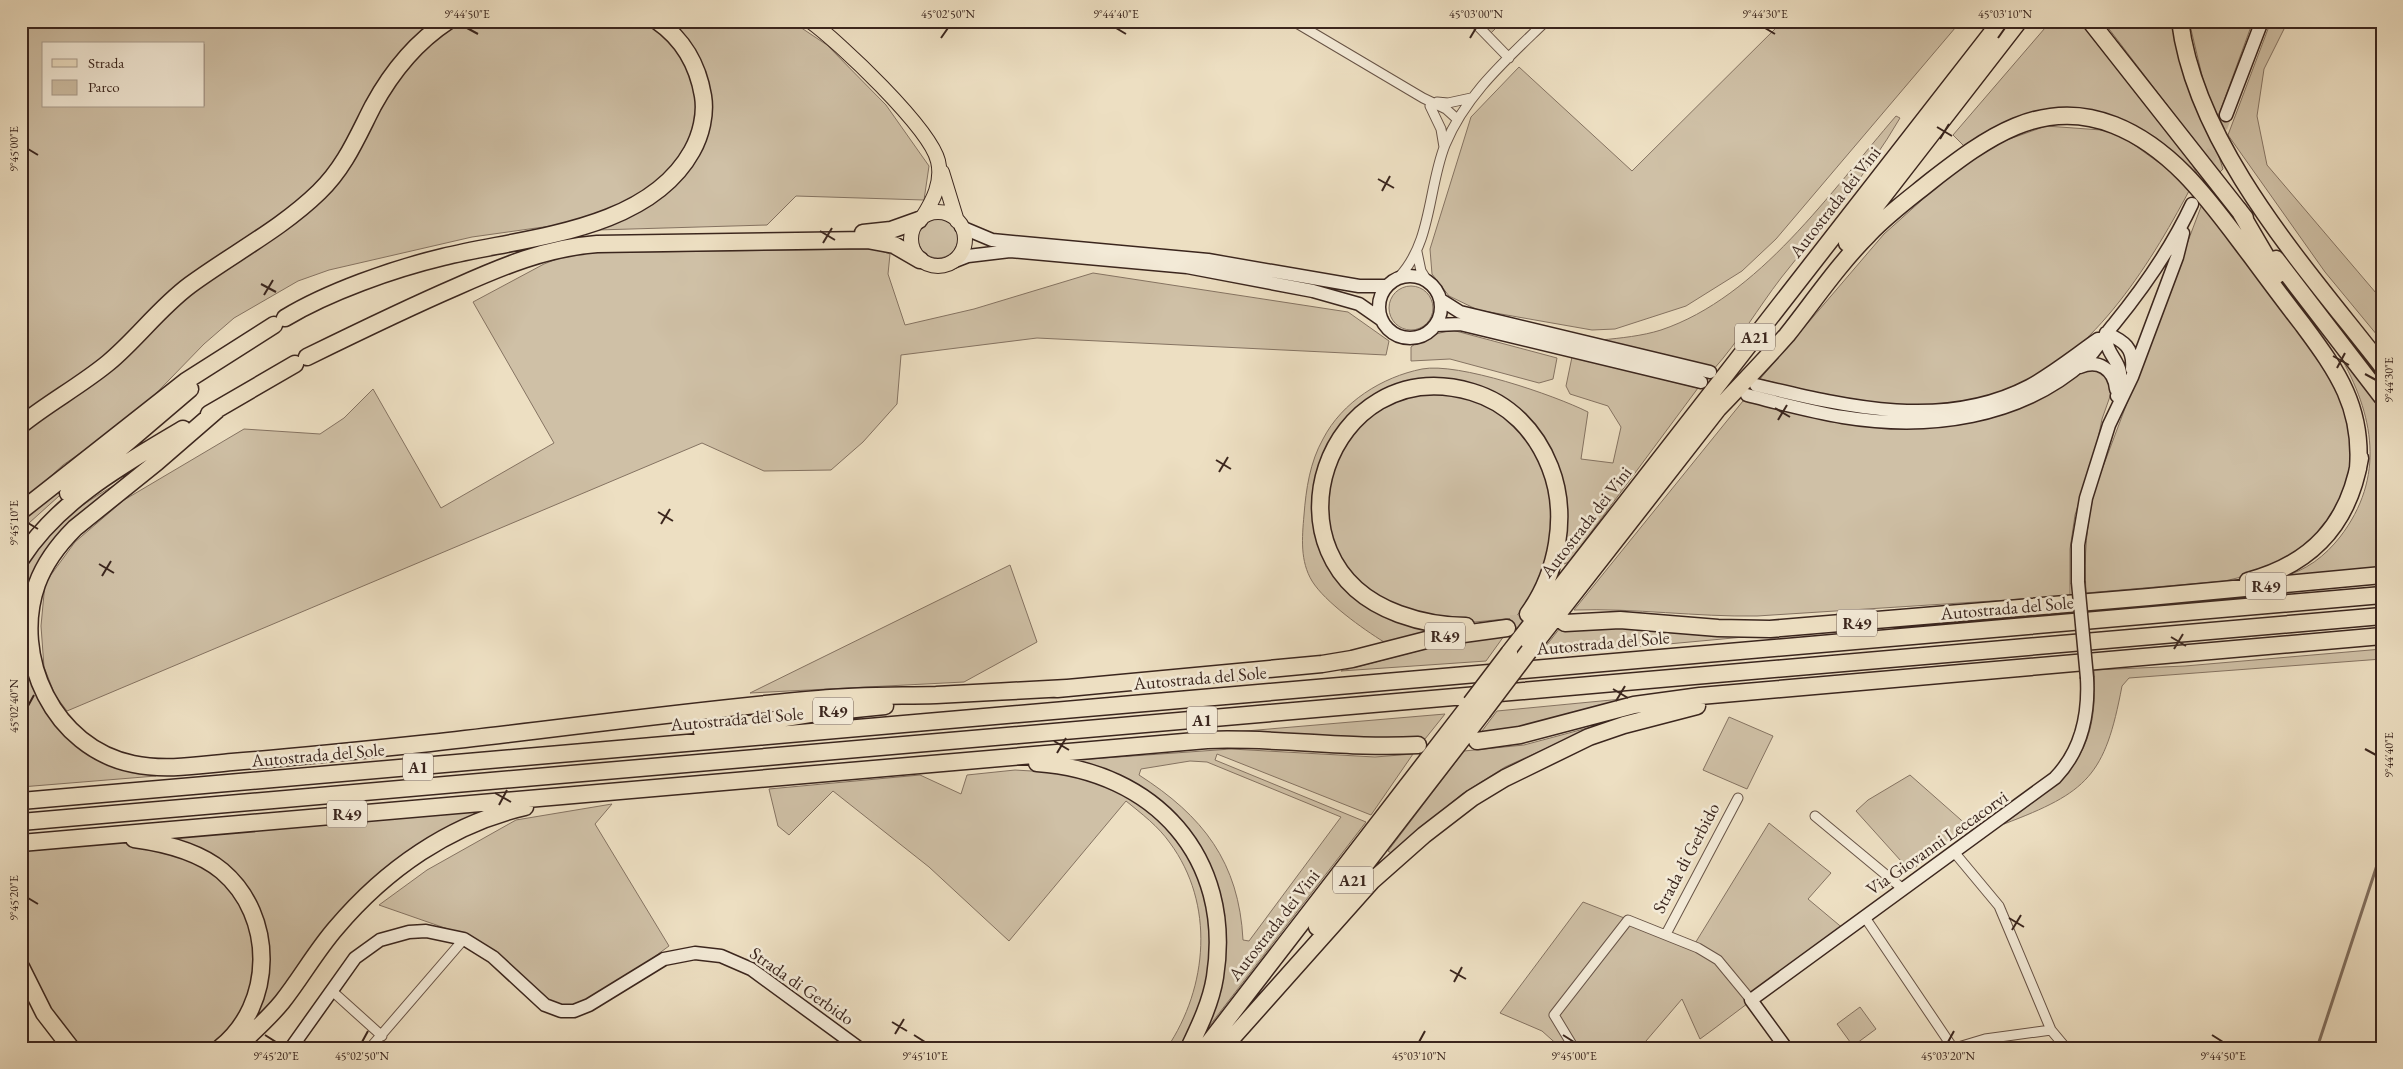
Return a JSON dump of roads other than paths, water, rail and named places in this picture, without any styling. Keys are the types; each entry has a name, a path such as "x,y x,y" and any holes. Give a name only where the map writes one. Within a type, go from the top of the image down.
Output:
{"highway":[{"path":"21,425 108,363 154,316 190,285 275,227 319,191 354,147 373,106 395,72 417,46 448,21"},
{"path":"21,511 186,381 230,355 279,322 326,298 386,274 442,257 567,230 624,211 668,182 686,161 698,137 702,124 704,102 702,88 690,58 676,38 657,21"},
{"name":"Autostrada dei Vini","path":"1503,654 2001,21"},
{"name":"Autostrada dei Vini","path":"1205,1048 1472,710 1529,652 2019,21"},
{"path":"2180,21 2189,66 2208,117 2253,194 2289,245 2382,366"},
{"path":"2091,22 2239,210 2382,397"},
{"path":"1715,412 1786,336 1868,234 1900,205 1975,147 2009,128 2054,117 2084,117 2113,124 2140,138 2165,156 2203,192 2340,378 2356,422 2359,443 2358,469"},
{"path":"2253,194 2288,231 2382,349"},
{"path":"2149,598 2249,581 2281,570 2304,557 2322,542 2336,523 2353,489 2358,469 2362,429 2349,383 2304,312 2272,267 2239,210"},
{"path":"511,243 601,236 868,233 891,230 920,219"},
{"path":"21,560 43,529 82,495 149,450 301,360 426,299 505,265 560,248 597,244 868,240 894,245 920,260"},
{"path":"21,541 54,505 151,425 230,355"},
{"name":"R49","path":"601,751 816,713 1322,664 1352,659 1434,638 1508,626 1455,626 1409,618 1364,597 1352,587 1331,556 1323,533 1319,502 1321,483 1338,439 1360,415 1373,405 1389,396 1411,388 1432,386 1457,387 1486,396 1499,403 1524,425 1543,451 1556,484 1559,501 1554,557 1535,604 1503,654"},
{"path":"217,410 63,539 44,567 34,595 29,624 32,657 45,694 60,718 85,742 118,759 149,766 183,766 373,749 820,698 1067,688"},
{"name":"R49","path":"1565,623 1620,620 1718,628 1770,628 2149,598 2382,575"},
{"name":"Autostrada del Sole","path":"21,802 2382,595"},
{"name":"A1","path":"21,822 2382,616"},
{"path":"1477,741 1520,736 1634,705 1700,696 2382,636"},
{"path":"1472,710 1503,654"},
{"path":"1224,1047 1293,972 1319,939 1385,869 1450,814 1505,778 1589,737 1655,716 1712,703 1792,693 1842,683"},
{"name":"Autostrada dei Vini","path":"1224,1047 1472,710"},
{"name":"R49","path":"21,843 1230,739 1358,747 1418,745"},
{"path":"932,765 1011,762 1062,765 1082,770 1134,791 1163,812 1176,825 1204,870 1213,897 1218,947 1215,979 1210,997 1189,1048"},
{"path":"236,1048 283,1001 322,945 351,911 371,890 402,864 450,834 493,816 543,803 598,794"},
{"path":"97,837 153,842 200,858 222,871 241,892 249,905 260,933 263,963 258,993 243,1022 220,1048"},
{"path":"21,967 44,1013 71,1048"},
{"path":"21,993 36,1019 58,1048"}],"main road":[{"path":"810,21 842,46 926,139 939,163 959,224 964,233 964,247 959,257 950,264"},
{"path":"2226,115 2262,21"},
{"path":"939,163 936,196 911,236 914,253 920,260 929,265 940,266 968,256 1010,251 1186,267 1313,291 1359,304 1382,320 1396,335 1409,338 1427,334 1436,325 1440,317 1441,300"},
{"path":"2106,333 2028,386 1999,398 1961,407 1923,411 1874,410 1752,390 1845,418 1895,422 1938,421 1976,415 2018,404 2048,389 2088,359 2106,333 2154,274 2192,204"},
{"path":"920,219 937,212 948,215 959,224 992,240 1208,260 1359,286 1387,286"},
{"name":"Via Giovanni Leccacorvi","path":"1751,1000 1864,916 2018,808 2064,769 2071,758 2083,730 2088,702 2078,582 2078,545 2081,520 2109,425 2132,377 2177,257 2185,219"},
{"path":"1382,320 1379,302 1387,286 1399,277 1417,276 1426,279 1433,285 1441,300 1460,312 1705,377 1460,324 1436,325"},
{"path":"2106,333 2121,340 2130,349 2133,363 2132,377"},
{"path":"2106,333 2107,347 2119,364 2121,377 2112,411"},
{"path":"2076,368 2093,363 2109,370 2116,387 2112,411"},
{"name":"Strada di Gerbido","path":"291,1048 355,958 380,940 409,932 426,931 464,939 493,957 545,1005 561,1011 574,1011 590,1005 664,959 696,953 721,956 751,969 859,1048"},
{"name":"Strada di Gerbido","path":"1751,1000 1786,1048"}],"street":[{"path":"1293,21 1423,98 1442,114 1456,120"},
{"path":"1473,21 1509,58"},
{"path":"1399,277 1417,252 1444,147 1456,120 1471,98 1546,21"},
{"path":"1432,104 1471,98"},
{"path":"1432,104 1441,129 1444,147"},
{"path":"1417,252 1421,271 1426,279"},
{"path":"2109,425 2112,411"},
{"name":"Strada di Gerbido","path":"1666,934 1738,798"},
{"path":"1815,816 1903,889"},
{"path":"1954,852 1999,906 2051,1030 2066,1048"},
{"path":"1864,916 1954,1048 1985,1039 2051,1030"},
{"name":"Strada di Gerbido","path":"1574,1048 1554,1014 1628,920 1698,948 1718,960 1751,1000"},
{"path":"370,1048 464,939"},
{"path":"331,990 382,1036"}],"waterway":[{"path":"2317,1048 2382,850"}],"tunnel":[{"path":"2196,195 2226,115"},
{"path":"1510,623 1543,623"}]}
